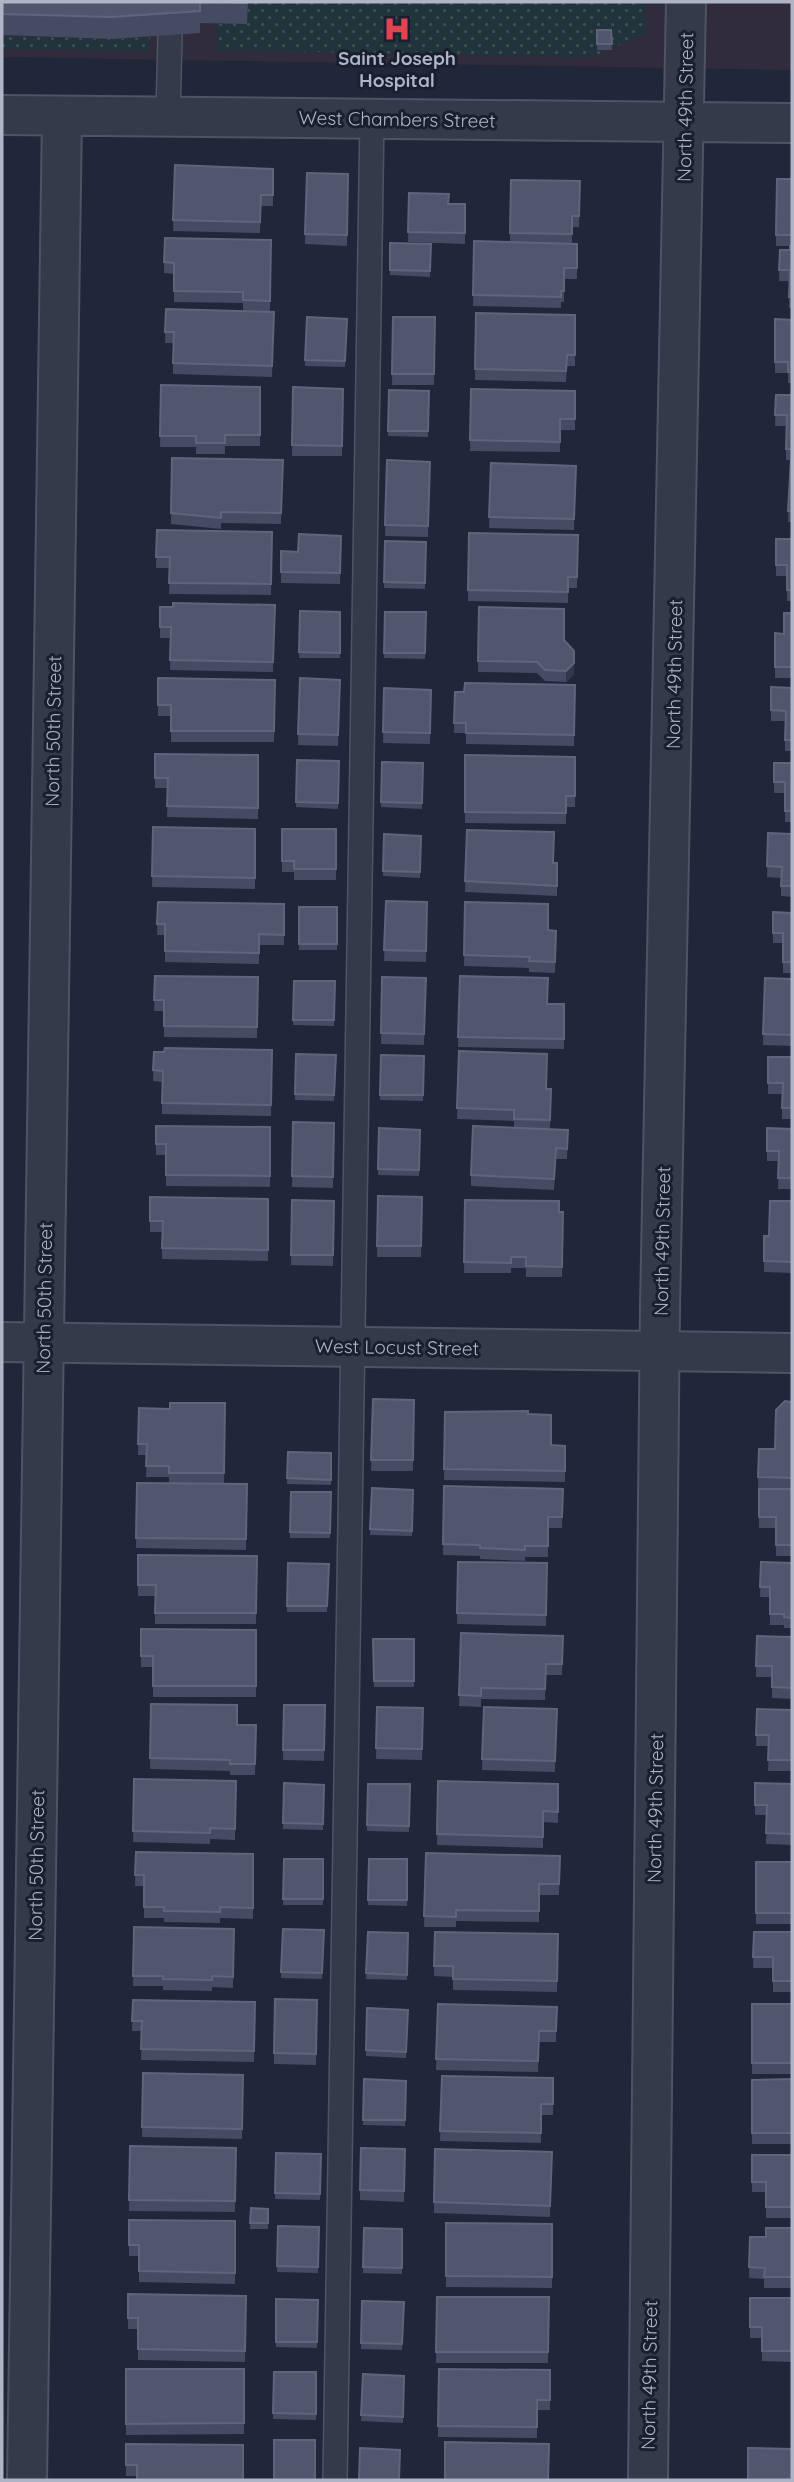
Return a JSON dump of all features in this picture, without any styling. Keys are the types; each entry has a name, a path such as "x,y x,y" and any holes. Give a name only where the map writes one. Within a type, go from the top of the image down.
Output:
{"street":[{"name":"North 49th Street","path":"648,2480 660,1351 686,2"},
{"name":"West Chambers Street","path":"2,115 792,123"},
{"name":"North 50th Street","path":"27,2480 62,116"},
{"name":"West Locust Street","path":"2,1342 792,1353"}],"lane":[{"path":"168,116 170,35"},
{"path":"335,2480 372,118"}],"shaded area":[{"name":"Saint Joseph Hospital","path":"2,2 792,2 792,70 2,57"},
{"path":"248,2 646,2 645,33 593,57 217,50 217,24 247,24"},
{"path":"2,36 112,39 150,37 149,51 2,49"}],"building":[{"path":"2,2 200,2 200,11 112,17 2,14"},
{"path":"597,30 611,30 612,44 597,44"},
{"path":"175,165 273,169 273,195 261,195 260,222 173,220"},
{"path":"307,173 348,174 347,235 305,234"},
{"path":"777,179 792,179 792,235 776,235"},
{"path":"511,180 580,181 579,216 572,216 572,234 510,233"},
{"path":"409,193 449,194 448,204 465,204 465,233 408,232"},
{"path":"165,238 271,240 270,301 243,300 243,292 174,291 174,263 164,262"},
{"path":"474,241 577,244 577,268 564,268 564,291 561,291 561,297 473,295"},
{"path":"390,243 431,244 430,271 390,270"},
{"path":"790,246 792,297 789,297 790,270 779,270 780,250 790,250"},
{"path":"166,309 274,312 272,366 173,363 174,332 165,332"},
{"path":"476,313 575,315 575,355 567,355 566,371 475,369"},
{"path":"307,317 347,319 345,361 305,360"},
{"path":"393,317 435,317 434,374 392,374"},
{"path":"775,319 792,320 792,372 788,372 788,362 775,362"},
{"path":"161,385 260,387 260,435 225,435 225,443 196,443 196,436 160,436"},
{"path":"293,387 343,389 342,446 292,445"},
{"path":"471,389 575,391 575,419 560,419 560,442 470,440"},
{"path":"389,390 429,391 428,431 388,431"},
{"path":"776,395 792,395 792,449 786,449 787,415 775,415"},
{"path":"172,458 283,460 281,513 221,512 221,518 171,513"},
{"path":"791,459 792,511 788,511"},
{"path":"387,460 430,462 428,526 385,525"},
{"path":"491,463 576,466 574,519 489,517"},
{"path":"157,530 272,532 271,584 169,583 170,557 156,557"},
{"path":"469,533 578,535 577,577 568,577 568,592 468,590"},
{"path":"299,534 341,536 340,573 281,572 281,551 298,552"},
{"path":"776,539 792,539 792,590 787,590 787,565 776,565"},
{"path":"385,541 426,542 425,583 384,582"},
{"path":"173,603 275,605 273,662 170,660 171,627 160,627 160,607 173,607"},
{"path":"479,607 564,609 564,640 574,651 574,663 566,671 545,670 537,662 478,661"},
{"path":"300,611 340,612 340,653 299,652"},
{"path":"385,612 426,612 425,653 384,653"},
{"path":"784,613 792,613 792,667 775,667 775,633 784,634"},
{"path":"158,678 275,680 274,731 171,731 171,705 158,705"},
{"path":"300,678 340,680 338,735 298,734"},
{"path":"465,683 575,685 574,735 466,733 466,723 454,723 455,692 464,692"},
{"path":"771,687 792,688 792,740 785,740 786,711 771,710"},
{"path":"384,688 431,690 430,733 383,732"},
{"path":"155,754 258,755 258,808 167,806 168,778 155,778"},
{"path":"465,755 575,757 575,796 566,796 566,813 465,812"},
{"path":"297,760 339,761 338,803 296,802"},
{"path":"382,762 423,763 422,803 381,802"},
{"path":"774,763 792,763 792,811 785,811 785,782 774,782"},
{"path":"153,827 255,829 255,878 152,876"},
{"path":"282,829 336,829 336,869 294,869 294,861 282,861"},
{"path":"467,830 554,832 553,863 557,863 557,886 465,881"},
{"path":"768,833 792,834 792,886 781,886 782,867 767,866"},
{"path":"384,834 421,836 420,872 383,871"},
{"path":"386,901 427,902 426,951 384,950"},
{"path":"158,902 284,904 284,935 259,934 259,953 165,951 165,924 157,924"},
{"path":"465,902 548,904 548,930 556,931 555,962 529,961 530,957 464,955"},
{"path":"299,907 337,907 337,944 299,944"},
{"path":"773,912 792,913 792,962 783,962 783,933 773,933"},
{"path":"155,976 258,977 257,1027 164,1026 164,1000 154,1000"},
{"path":"460,976 548,978 547,1004 564,1004 564,1039 458,1037"},
{"path":"382,977 426,978 424,1034 381,1033"},
{"path":"765,978 792,979 792,1035 763,1034"},
{"path":"294,981 335,981 334,1020 293,1020"},
{"path":"165,1048 272,1050 271,1105 162,1103 163,1071 153,1070 154,1052 164,1052"},
{"path":"459,1051 547,1054 546,1089 551,1089 550,1120 514,1119 514,1110 457,1108"},
{"path":"296,1054 336,1055 334,1095 295,1094"},
{"path":"381,1055 424,1056 423,1095 380,1095"},
{"path":"768,1057 792,1057 792,1108 782,1108 783,1083 768,1083"},
{"path":"293,1122 334,1123 333,1177 292,1176"},
{"path":"156,1126 270,1127 270,1176 166,1175 166,1144 156,1144"},
{"path":"473,1126 568,1130 567,1149 556,1148 554,1179 471,1175"},
{"path":"379,1128 420,1130 419,1170 378,1169"},
{"path":"767,1128 792,1129 792,1178 778,1178 779,1151 767,1151"},
{"path":"378,1196 422,1197 421,1246 377,1246"},
{"path":"150,1197 268,1199 268,1250 162,1248 163,1221 150,1221"},
{"path":"292,1200 334,1201 333,1255 291,1255"},
{"path":"465,1200 559,1201 559,1212 563,1212 562,1267 526,1266 526,1257 511,1257 511,1263 464,1262"},
{"path":"770,1201 792,1201 792,1262 764,1261 764,1236 769,1236"},
{"path":"373,1399 414,1400 413,1460 371,1460"},
{"path":"785,1401 792,1402 792,1478 758,1477 759,1449 775,1449 776,1410"},
{"path":"170,1403 225,1403 224,1473 169,1473 169,1466 146,1466 147,1444 138,1444 139,1408 170,1409"},
{"path":"528,1411 528,1414 551,1415 551,1445 565,1446 565,1471 444,1469 445,1412"},
{"path":"288,1452 331,1453 331,1480 287,1478"},
{"path":"137,1483 247,1484 246,1539 136,1538"},
{"path":"444,1486 563,1489 562,1517 548,1517 548,1546 525,1546 525,1550 443,1544"},
{"path":"372,1488 413,1490 412,1531 370,1529"},
{"path":"759,1489 792,1489 792,1545 776,1545 776,1517 759,1517"},
{"path":"291,1492 331,1492 330,1533 290,1532"},
{"path":"138,1555 257,1556 256,1613 155,1613 156,1585 138,1585"},
{"path":"458,1562 547,1563 546,1615 457,1613"},
{"path":"761,1562 792,1563 792,1618 784,1617 784,1614 770,1614 770,1587 760,1587"},
{"path":"288,1563 329,1564 327,1606 287,1606"},
{"path":"141,1629 256,1630 256,1686 153,1686 153,1656 141,1656"},
{"path":"461,1633 563,1636 562,1664 546,1664 545,1689 481,1688 481,1696 459,1695"},
{"path":"757,1636 792,1637 792,1688 772,1687 772,1666 756,1666"},
{"path":"373,1639 414,1639 414,1681 374,1681"},
{"path":"151,1704 237,1705 237,1725 256,1725 255,1764 230,1764 230,1760 150,1758"},
{"path":"284,1705 325,1705 324,1750 283,1750"},
{"path":"377,1707 423,1708 422,1749 376,1748"},
{"path":"484,1707 557,1709 555,1761 482,1759"},
{"path":"757,1709 792,1710 792,1760 768,1760 769,1735 756,1735"},
{"path":"134,1779 236,1781 235,1829 210,1828 210,1833 133,1831"},
{"path":"438,1781 558,1784 558,1812 543,1811 543,1837 437,1834"},
{"path":"284,1783 324,1785 323,1824 283,1823"},
{"path":"755,1783 792,1784 792,1834 766,1833 767,1805 755,1805"},
{"path":"368,1784 410,1784 409,1826 367,1825"},
{"path":"136,1852 253,1854 253,1908 220,1907 220,1912 164,1911 164,1907 144,1907 144,1875 135,1875"},
{"path":"426,1853 560,1856 559,1884 539,1884 539,1911 456,1910 456,1917 424,1916"},
{"path":"284,1859 323,1859 323,1899 283,1899"},
{"path":"369,1859 407,1859 407,1900 368,1900"},
{"path":"756,1862 792,1862 792,1913 756,1913"},
{"path":"134,1927 234,1929 233,1977 212,1976 212,1980 133,1976"},
{"path":"283,1929 324,1930 322,1973 281,1972"},
{"path":"368,1932 408,1933 407,1975 366,1973"},
{"path":"435,1932 558,1934 557,1981 453,1979 453,1966 434,1966"},
{"path":"754,1932 792,1932 792,1981 773,1981 773,1957 753,1957"},
{"path":"275,1999 317,2000 316,2054 274,2053"},
{"path":"133,2000 255,2002 254,2051 141,2049 142,2021 132,2021"},
{"path":"438,2004 557,2007 556,2031 539,2031 538,2061 436,2059"},
{"path":"752,2004 792,2004 792,2063 752,2063"},
{"path":"367,2008 408,2010 406,2052 366,2050"},
{"path":"143,2073 243,2075 242,2129 142,2127"},
{"path":"442,2076 553,2078 553,2104 541,2104 541,2133 440,2131"},
{"path":"364,2079 406,2081 405,2120 363,2120"},
{"path":"792,2079 792,2133 752,2133 752,2080"},
{"path":"130,2146 236,2148 235,2201 129,2200"},
{"path":"361,2148 405,2149 404,2191 360,2190"},
{"path":"435,2149 552,2152 550,2206 434,2202"},
{"path":"276,2153 321,2154 320,2194 275,2193"},
{"path":"752,2155 792,2155 792,2207 766,2207 766,2182 752,2182"},
{"path":"251,2208 268,2209 268,2223 250,2223"},
{"path":"129,2220 235,2221 235,2273 139,2271 139,2245 129,2245"},
{"path":"446,2223 552,2224 552,2277 446,2276"},
{"path":"278,2226 319,2227 318,2267 277,2266"},
{"path":"364,2228 402,2229 402,2268 363,2267"},
{"path":"766,2228 792,2228 792,2277 764,2277 765,2268 749,2267 750,2237 766,2237"},
{"path":"128,2294 246,2296 245,2351 138,2349 138,2318 128,2318"},
{"path":"437,2297 549,2297 548,2352 436,2352"},
{"path":"750,2298 792,2298 792,2351 762,2351 762,2327 750,2327"},
{"path":"276,2299 318,2300 317,2342 276,2342"},
{"path":"362,2301 404,2302 402,2344 361,2343"},
{"path":"126,2369 244,2369 244,2423 126,2424"},
{"path":"439,2369 550,2370 550,2400 537,2400 537,2427 438,2426"},
{"path":"274,2372 316,2372 316,2414 273,2413"},
{"path":"363,2374 404,2376 403,2417 361,2415"},
{"path":"274,2440 315,2440 315,2480 274,2480"},
{"path":"445,2442 549,2444 548,2480 445,2480"},
{"path":"126,2444 243,2445 243,2480 137,2480 137,2465 126,2465"},
{"path":"360,2448 400,2450 399,2480 359,2480"},
{"path":"748,2448 792,2449 792,2480 748,2480"}],"place":[{"name":"Saint Joseph Hospital","path":"397,29"}]}
